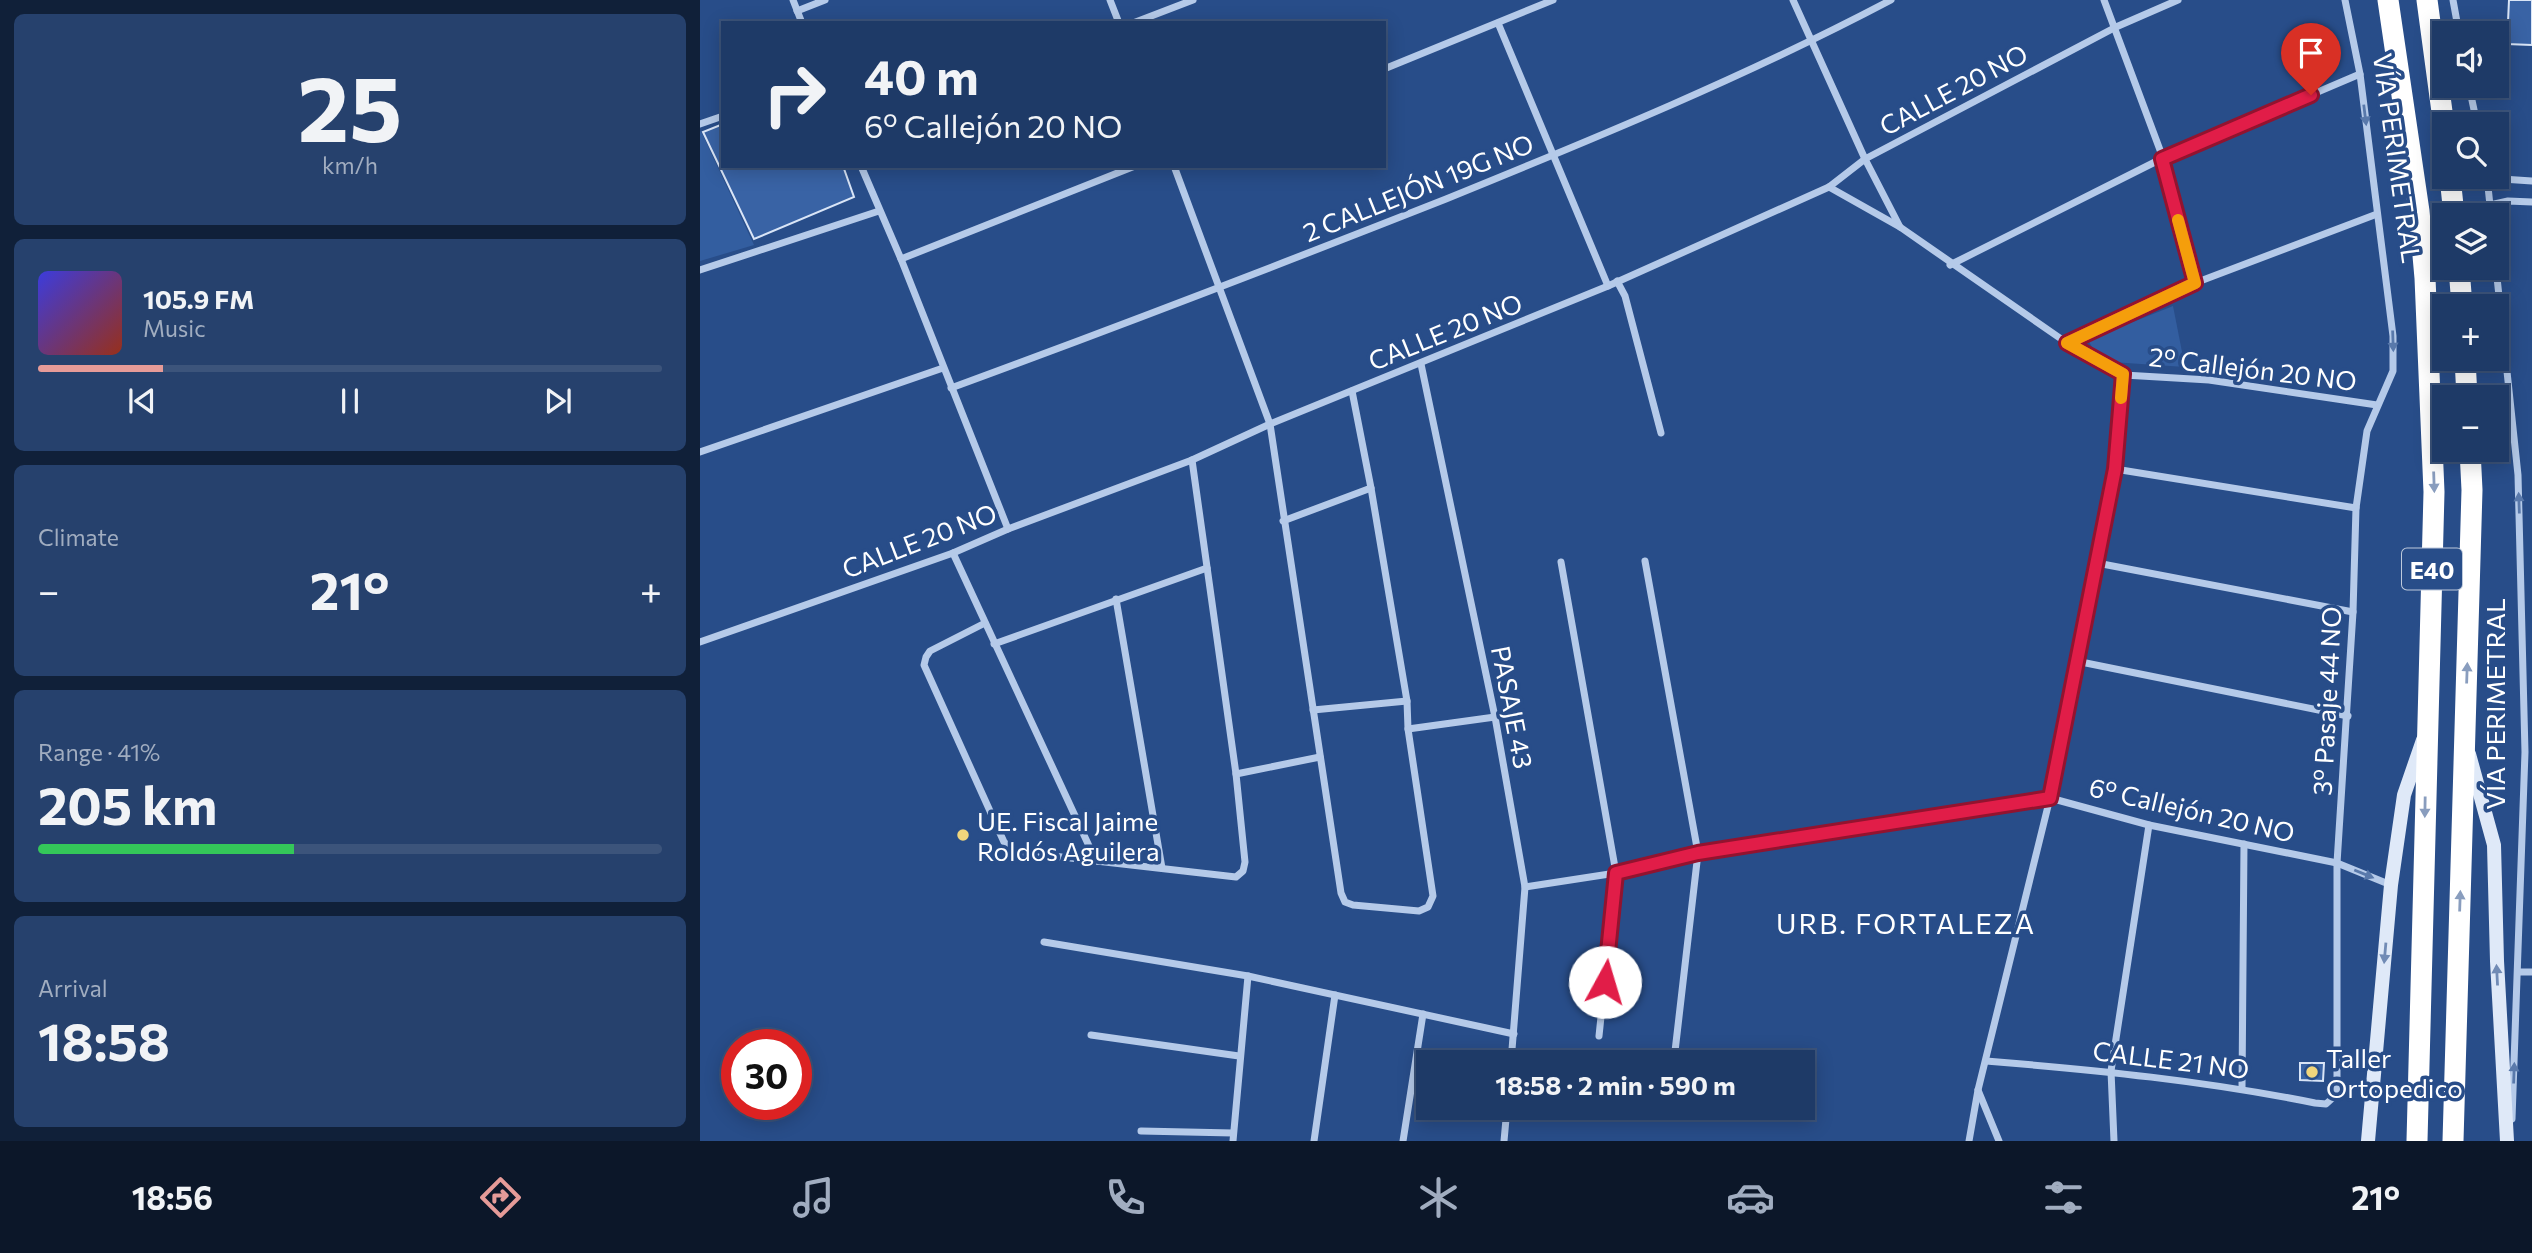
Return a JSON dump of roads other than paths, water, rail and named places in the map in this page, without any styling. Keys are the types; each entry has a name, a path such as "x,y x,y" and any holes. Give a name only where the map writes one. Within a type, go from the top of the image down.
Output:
{"highway":[{"name":"VÍA PERIMETRAL","path":"2388,0 2419,211 2425,278 2434,492 2417,1141"},
{"name":"VÍA PERIMETRAL","path":"2427,0 2442,112"},
{"name":"VÍA PERIMETRAL","path":"2453,1141 2472,490 2471,462"}],"main road":[{"name":"VÍA PERIMETRAL","path":"2368,1141 2391,885 2404,795 2427,729"},
{"name":"VÍA PERIMETRAL","path":"2465,741 2494,845 2497,961 2509,1141"}],"street":[{"path":"793,0 801,21"},
{"path":"797,11 825,0"},
{"path":"1110,0 1118,21"},
{"path":"1138,21 1193,0"},
{"path":"1386,68 1553,0"},
{"path":"1793,0 1865,159 1900,227"},
{"name":"2 CALLEJÓN 19G NO","path":"951,388 1220,289 1553,156 1813,41 1891,0"},
{"path":"2104,0 2162,159 2195,283"},
{"name":"CALLE 20 NO","path":"700,642 953,553 1008,528 1192,460 1270,424 1608,286 1829,187 1865,159 2116,27 2178,0"},
{"name":"VÍA PERIMETRAL","path":"2345,0 2360,74 2393,347 2393,371 2377,405"},
{"path":"2453,0 2457,21"},
{"path":"1498,23 1608,286"},
{"path":"1950,265 2162,159 2360,74"},
{"path":"700,124 721,117"},
{"path":"862,168 1008,528"},
{"path":"901,259 1130,168"},
{"path":"1175,168 1270,424 1341,893 1345,902 1353,905 1419,911 1428,907 1433,897 1408,729 1407,701 1352,391"},
{"path":"2509,179 2532,181"},
{"path":"1829,187 1900,227 1950,265 2067,343 2123,374 2115,469 2050,798 1978,1090 1969,1141"},
{"path":"2499,203 2532,202"},
{"path":"700,270 879,211"},
{"path":"2067,343 2195,283 2377,214"},
{"name":"VÍA PERIMETRAL","path":"2497,280 2518,475 2525,752 2509,1141"},
{"path":"1618,281 1625,296 1661,433"},
{"name":"PASAJE 43","path":"1421,363 1495,716 1524,887 1512,1050"},
{"path":"700,452 943,368"},
{"name":"2º Callejón 20 NO","path":"2123,374 2209,380 2377,405"},
{"name":"3º Pasaje 44 NO","path":"2338,1086 2337,863 2348,716 2356,508 2367,431 2377,405"},
{"path":"985,624 930,652 925,665 1004,842 1019,852 1236,877 1243,871 1245,862 1236,774 1192,460"},
{"path":"2115,469 2356,508"},
{"path":"1283,521 1371,488"},
{"path":"953,553 1096,861"},
{"path":"1645,561 1698,853 1675,1050"},
{"path":"1562,562 1616,873 1599,1036"},
{"path":"2097,563 2353,612"},
{"path":"994,644 1207,568"},
{"path":"1116,599 1162,868"},
{"path":"2076,661 2348,716"},
{"path":"1313,710 1407,701"},
{"path":"1408,729 1495,716"},
{"path":"1236,774 1320,757"},
{"name":"6º Callejón 20 NO","path":"1524,887 1616,873 1698,853 2050,798 2149,825 2337,863 2391,885"},
{"path":"2114,1141 2111,1071 2149,825"},
{"path":"2242,1088 2244,844"},
{"path":"1044,942 1248,976 1514,1034"},
{"path":"2518,972 2532,972"},
{"path":"1142,1131 1233,1137 1248,976"},
{"path":"1314,1141 1335,995"},
{"path":"1403,1141 1423,1014"},
{"path":"1091,1035 1239,1056"},
{"name":"CALLE 21 NO","path":"1986,1061 2111,1071 2242,1088 2326,1104 2333,1100 2338,1086"},
{"path":"1978,1090 1999,1141"},
{"path":"1504,1141 1506,1120"}],"place":[{"name":"UE. Fiscal Jaime Roldós Aguilera","path":"963,835"},
{"name":"Taller Ortopedico","path":"2312,1072"}],"district":[{"name":"URB. FORTALEZA","path":"1906,923"}]}
